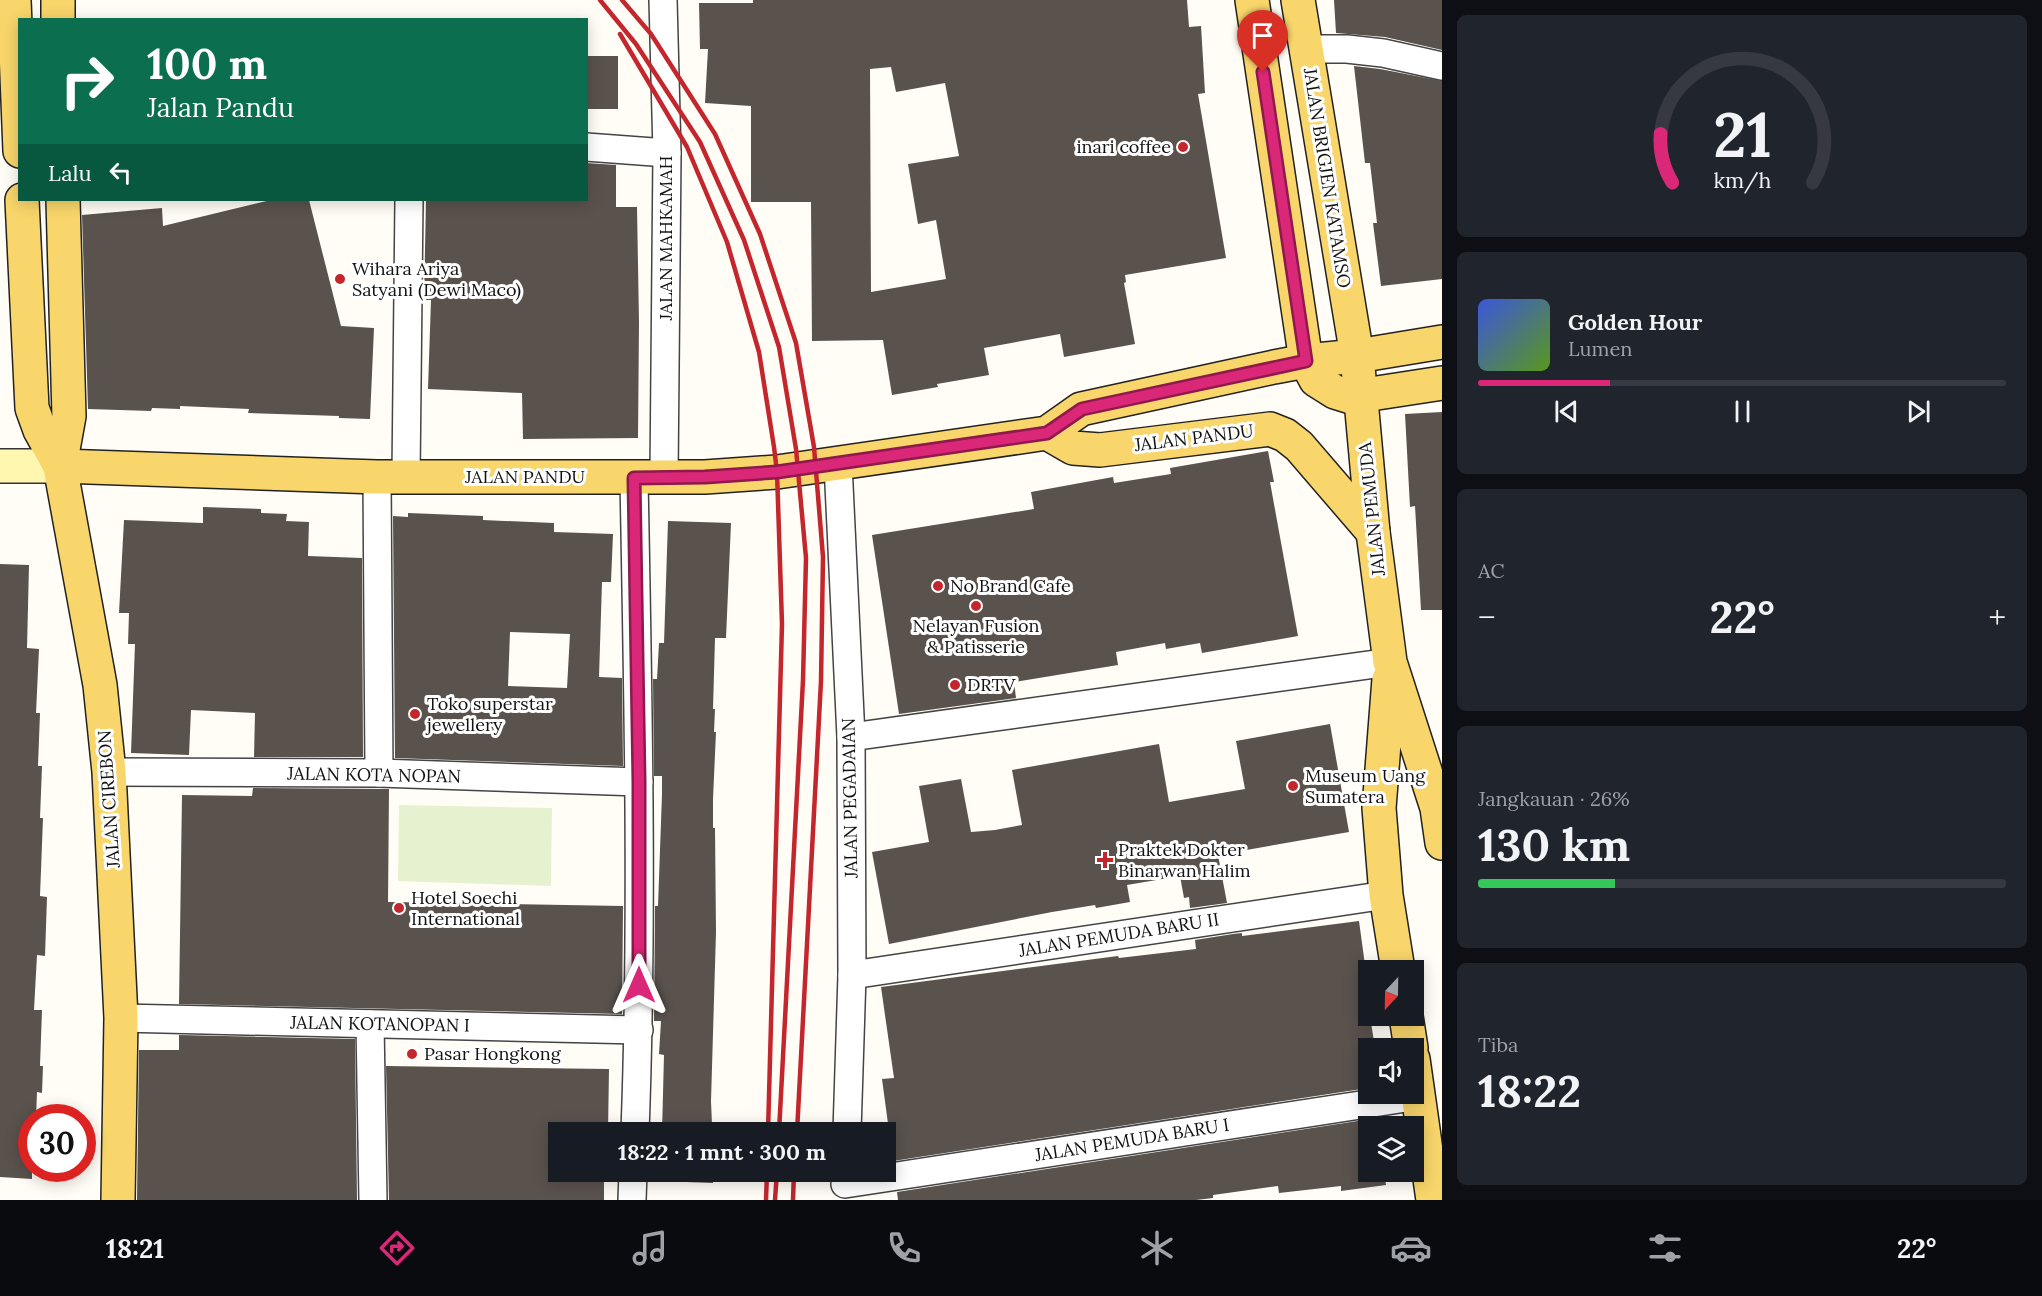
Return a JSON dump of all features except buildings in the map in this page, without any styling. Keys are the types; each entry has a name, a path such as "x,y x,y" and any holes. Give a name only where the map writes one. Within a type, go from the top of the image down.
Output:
{"main road":[{"path":"14,0 18,101"},
{"path":"58,0 58,18"},
{"path":"1252,0 1306,361 1316,380 1335,392 1352,397 1442,383"},
{"name":"JALAN BRIGJEN KATAMSO","path":"1298,0 1357,356"},
{"name":"JALAN CIREBON","path":"22,201 32,408 40,430 60,466 100,685 109,772 121,1018 118,1200"},
{"path":"60,466 69,416 63,201"},
{"name":"JALAN PANDU","path":"0,466 392,477 705,477 765,473 1047,433 1082,409 1306,361 1357,356 1442,342"},
{"name":"JALAN PEMUDA","path":"1357,356 1373,532 1390,662 1440,807 1442,843"},
{"name":"JALAN PANDU","path":"1047,433 1074,448 1100,450 1270,429 1285,435 1299,446 1373,532"},
{"name":"JALAN PEMUDA","path":"1390,662 1379,808 1386,895 1396,960"},
{"path":"1420,1104 1433,1200"}],"street":[{"name":"JALAN MAHKAMAH","path":"635,1122 639,1030 639,782 649,477 667,153 663,0"},
{"path":"1305,49 1347,49 1383,53 1442,66"},
{"path":"588,147 667,153"},
{"path":"379,774 392,477 409,201"},
{"name":"JALAN PEGADAIAN","path":"838,464 851,737 852,975 847,1122"},
{"path":"851,737 1390,662"},
{"name":"JALAN KOTA NOPAN","path":"109,772 379,774 639,782"},
{"name":"JALAN PEMUDA BARU II","path":"852,975 1386,895"},
{"name":"JALAN KOTANOPAN I","path":"121,1018 639,1030"},
{"path":"370,1024 373,1200"},
{"name":"JALAN PEMUDA BARU I","path":"845,1185 1367,1104"},
{"path":"632,1200 633,1182"}],"green space":[{"path":"399,805 552,808 551,886 398,881"}],"railway":[{"path":"600,0 636,44 700,142 744,240 779,347 796,449 806,558 803,680 780,1122"},
{"path":"622,0 651,34 715,134 760,234 796,343 814,447 823,557 821,681 798,1122"},
{"path":"620,34 687,147 727,242 759,352 774,447 777,472 782,624 768,1122"},
{"path":"766,1200 767,1182"},
{"path":"775,1200 776,1182"},
{"path":"793,1200 794,1182"}],"place":[{"name":"inari coffee","path":"1183,147"},
{"name":"Wihara Ariya Satyani (Dewi Maco)","path":"340,279"},
{"name":"No Brand Cafe","path":"938,586"},
{"name":"Nelayan Fusion & Patisserie","path":"976,606"},
{"name":"DRTV","path":"955,685"},
{"name":"Toko superstar jewellery","path":"415,714"},
{"name":"Museum Uang Sumatera","path":"1293,786"},
{"name":"Praktek Dokter Binarwan Halim","path":"1105,860"},
{"name":"Hotel Soechi International","path":"399,908"},
{"name":"Pasar Hongkong","path":"412,1054"}],"route":[{"path":"639,985 639,782 634,478 705,477 777,472 1047,433 1082,409 1306,361 1263,72"}]}
